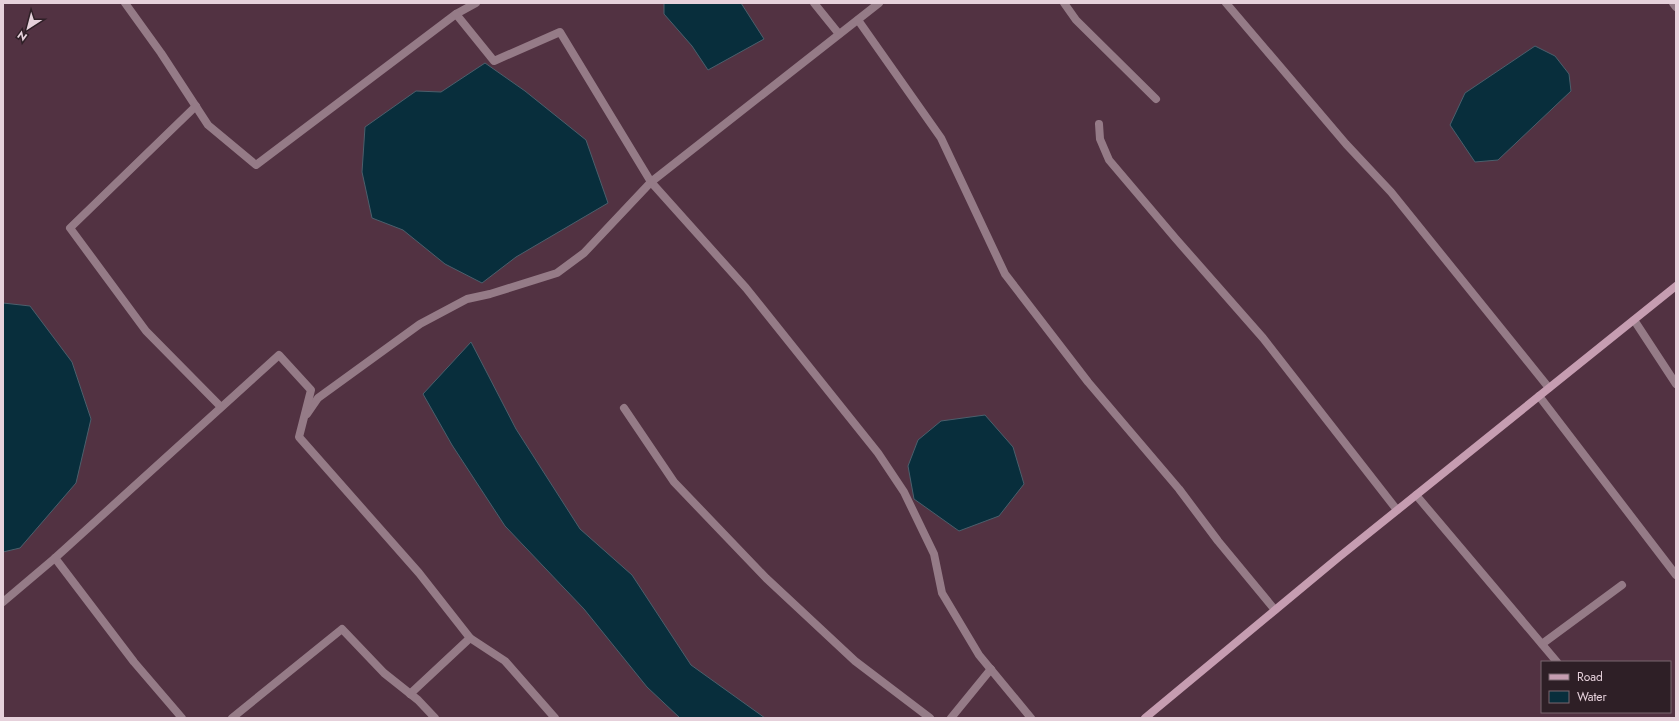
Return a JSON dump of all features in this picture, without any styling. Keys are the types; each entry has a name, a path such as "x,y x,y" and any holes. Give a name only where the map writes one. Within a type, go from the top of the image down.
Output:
{"street":[{"path":"125,3 208,125 256,165 456,14 476,3"},
{"path":"814,3 839,34"},
{"path":"304,418 318,398 420,324 467,299 490,294 557,273 584,253 650,182 879,3"},
{"path":"1064,3 1076,20 1156,100"},
{"path":"1226,3 1346,144 1391,192 1549,388"},
{"path":"1673,3 1676,7"},
{"path":"456,14 494,61 560,32 650,182 746,288 878,453 904,492 934,554 942,593 979,655 1031,718"},
{"path":"858,20 941,138 1004,274 1088,382 1179,489 1218,541 1275,610"},
{"path":"196,106 70,228 146,331 221,407"},
{"path":"1099,124 1100,139 1109,160 1263,338 1397,510"},
{"path":"1145,718 1397,510 1676,286"},
{"path":"1634,320 1676,384"},
{"path":"3,602 55,558 279,354 311,390 300,437 419,573 470,638 505,661 555,718"},
{"path":"1539,396 1676,575"},
{"path":"624,408 674,482 766,578 855,661 930,718"},
{"path":"1416,495 1556,661"},
{"path":"55,558 134,662 182,718"},
{"path":"1542,644 1622,585"},
{"path":"232,718 342,629 384,673 410,694 435,718"},
{"path":"410,694 470,638"},
{"path":"951,718 991,669"}],"water":[{"path":"664,3 741,3 764,39 708,70 692,46 664,14"},
{"path":"1535,46 1555,56 1569,74 1571,91 1498,160 1475,162 1450,125 1465,93"},
{"path":"485,63 525,91 586,140 608,203 516,257 482,283 445,264 403,230 372,218 362,172 365,127 416,91 441,92"},
{"path":"3,303 30,306 72,362 91,419 76,483 20,548 3,552"},
{"path":"471,342 516,429 580,529 632,575 691,665 765,718 680,718 647,687 584,609 505,526 452,445 423,394"},
{"path":"985,415 1013,447 1024,484 999,516 959,531 914,499 908,466 918,440 941,421"}]}
